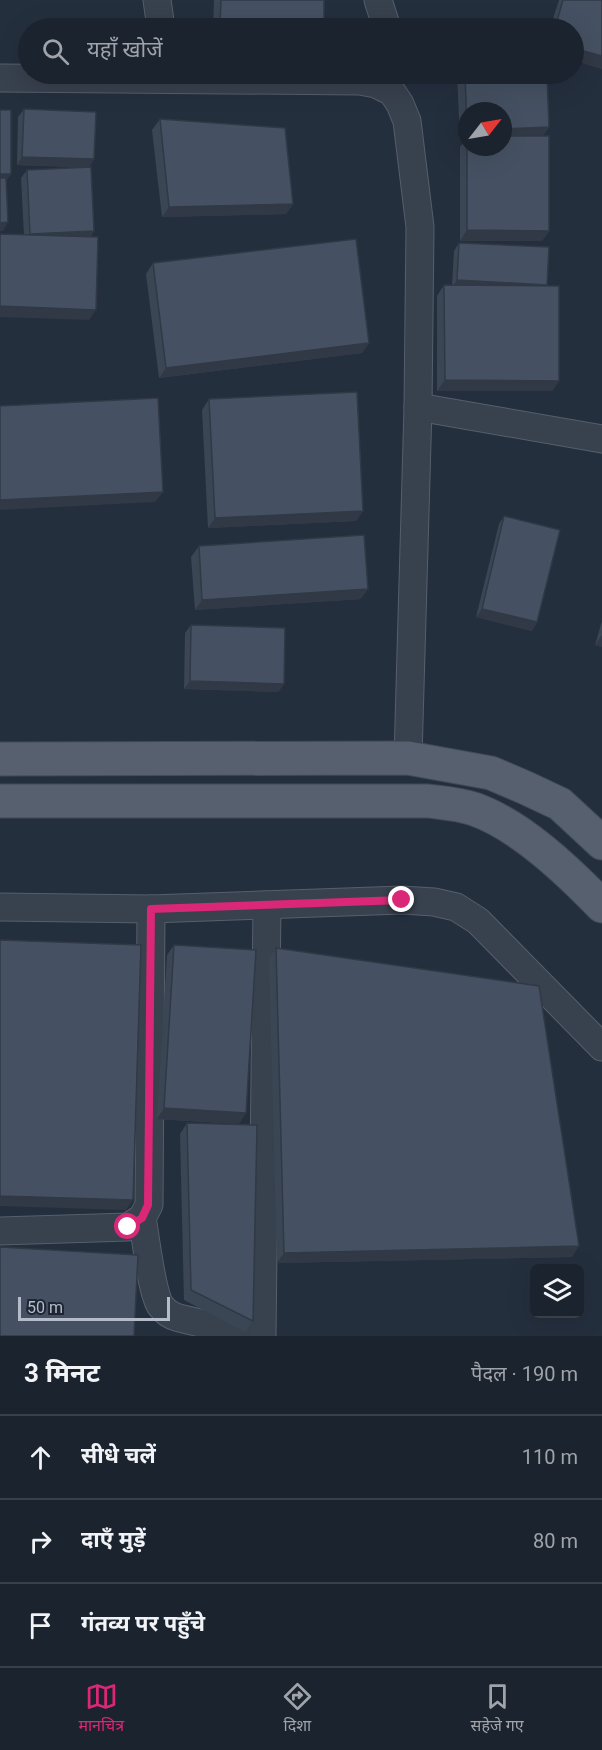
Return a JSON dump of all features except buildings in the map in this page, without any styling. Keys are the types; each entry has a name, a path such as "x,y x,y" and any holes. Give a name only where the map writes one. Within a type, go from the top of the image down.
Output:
{"main road":[{"path":"0,759 408,758 491,773 526,788 560,804 602,843"},
{"path":"0,801 428,801 472,808 506,823 575,878 602,906"}],"street":[{"path":"157,0 160,18"},
{"path":"378,0 384,18"},
{"path":"0,78 18,78"},
{"path":"392,84 407,121 420,227 418,407 408,758"},
{"path":"418,407 602,439"},
{"path":"0,907 151,909 402,900 434,902 456,907 478,921 602,1047"},
{"path":"262,1336 267,905"},
{"path":"0,1232 128,1227 142,1218 148,1205 151,909"},
{"path":"142,1218 156,1294 164,1310 171,1316 255,1336"}],"route":[{"path":"128,1227 142,1218 148,1205 151,909 402,900"}]}
